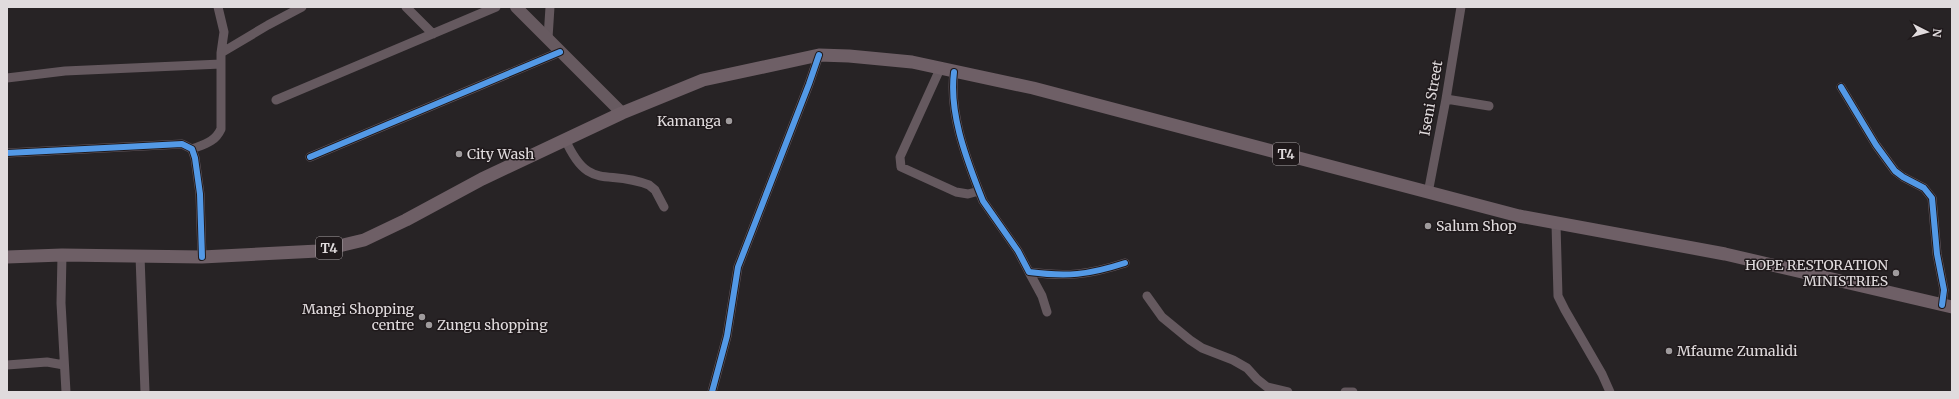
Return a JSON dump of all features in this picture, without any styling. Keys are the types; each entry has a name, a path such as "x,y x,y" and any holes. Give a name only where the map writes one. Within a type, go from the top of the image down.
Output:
{"highway":[{"name":"T4","path":"7,257 62,255 202,257 318,251 364,240 406,220 482,179 565,139 622,113 703,80 819,55 849,56 912,62 1048,92 1519,216 1725,254 1947,306"}],"main road":[{"path":"516,7 622,113"}],"street":[{"path":"7,153 182,144 192,149 211,142 218,136 221,129 221,53 224,32 218,7"},
{"path":"221,53 302,7"},
{"path":"406,7 433,34"},
{"path":"276,100 496,7"},
{"path":"548,38 550,7"},
{"name":"Iseni Street","path":"1428,193 1446,99 1461,7"},
{"path":"310,157 560,52"},
{"path":"712,392 727,336 738,267 819,55"},
{"path":"7,78 65,71 221,64"},
{"path":"940,69 899,162 901,166 956,192 968,194 978,191"},
{"path":"954,72 953,84 958,127 978,191 983,201 1018,251 1042,296 1047,312"},
{"path":"1841,87 1876,145 1895,171 1930,192 1932,198 1937,254 1947,306"},
{"path":"1446,99 1489,106"},
{"path":"565,139 573,156 580,166 589,173 649,185 655,190 664,207"},
{"path":"192,149 200,194 202,257"},
{"path":"1556,224 1558,296 1602,374 1610,392"},
{"path":"62,255 64,365 66,392"},
{"path":"140,256 145,392"},
{"path":"1029,272 1081,274 1098,272 1125,263"},
{"path":"1147,296 1162,317 1170,325 1202,348 1242,365 1266,389 1288,392"},
{"path":"7,365 47,362 64,365"},
{"path":"1346,392 1353,392"}],"cycle path":[{"path":"310,157 560,52"},
{"path":"712,392 727,336 738,267 819,55"},
{"path":"954,72 953,87 956,118 959,133 974,177 983,201 1018,251 1029,272 1066,275 1077,274 1100,270 1125,263"},
{"path":"1841,87 1876,145 1895,171 1924,188 1932,198 1937,254 1944,290 1942,305"},
{"path":"7,153 182,144 192,149 195,158 200,194 202,257"}],"place":[{"name":"Kamanga","path":"729,121"},
{"name":"City Wash","path":"459,154"},
{"name":"Salum Shop","path":"1428,226"},
{"name":"HOPE RESTORATION MINISTRIES","path":"1896,273"},
{"name":"Mangi Shopping centre","path":"422,317"},
{"name":"Zungu shopping","path":"429,325"},
{"name":"Mfaume Zumalidi","path":"1669,351"}]}
